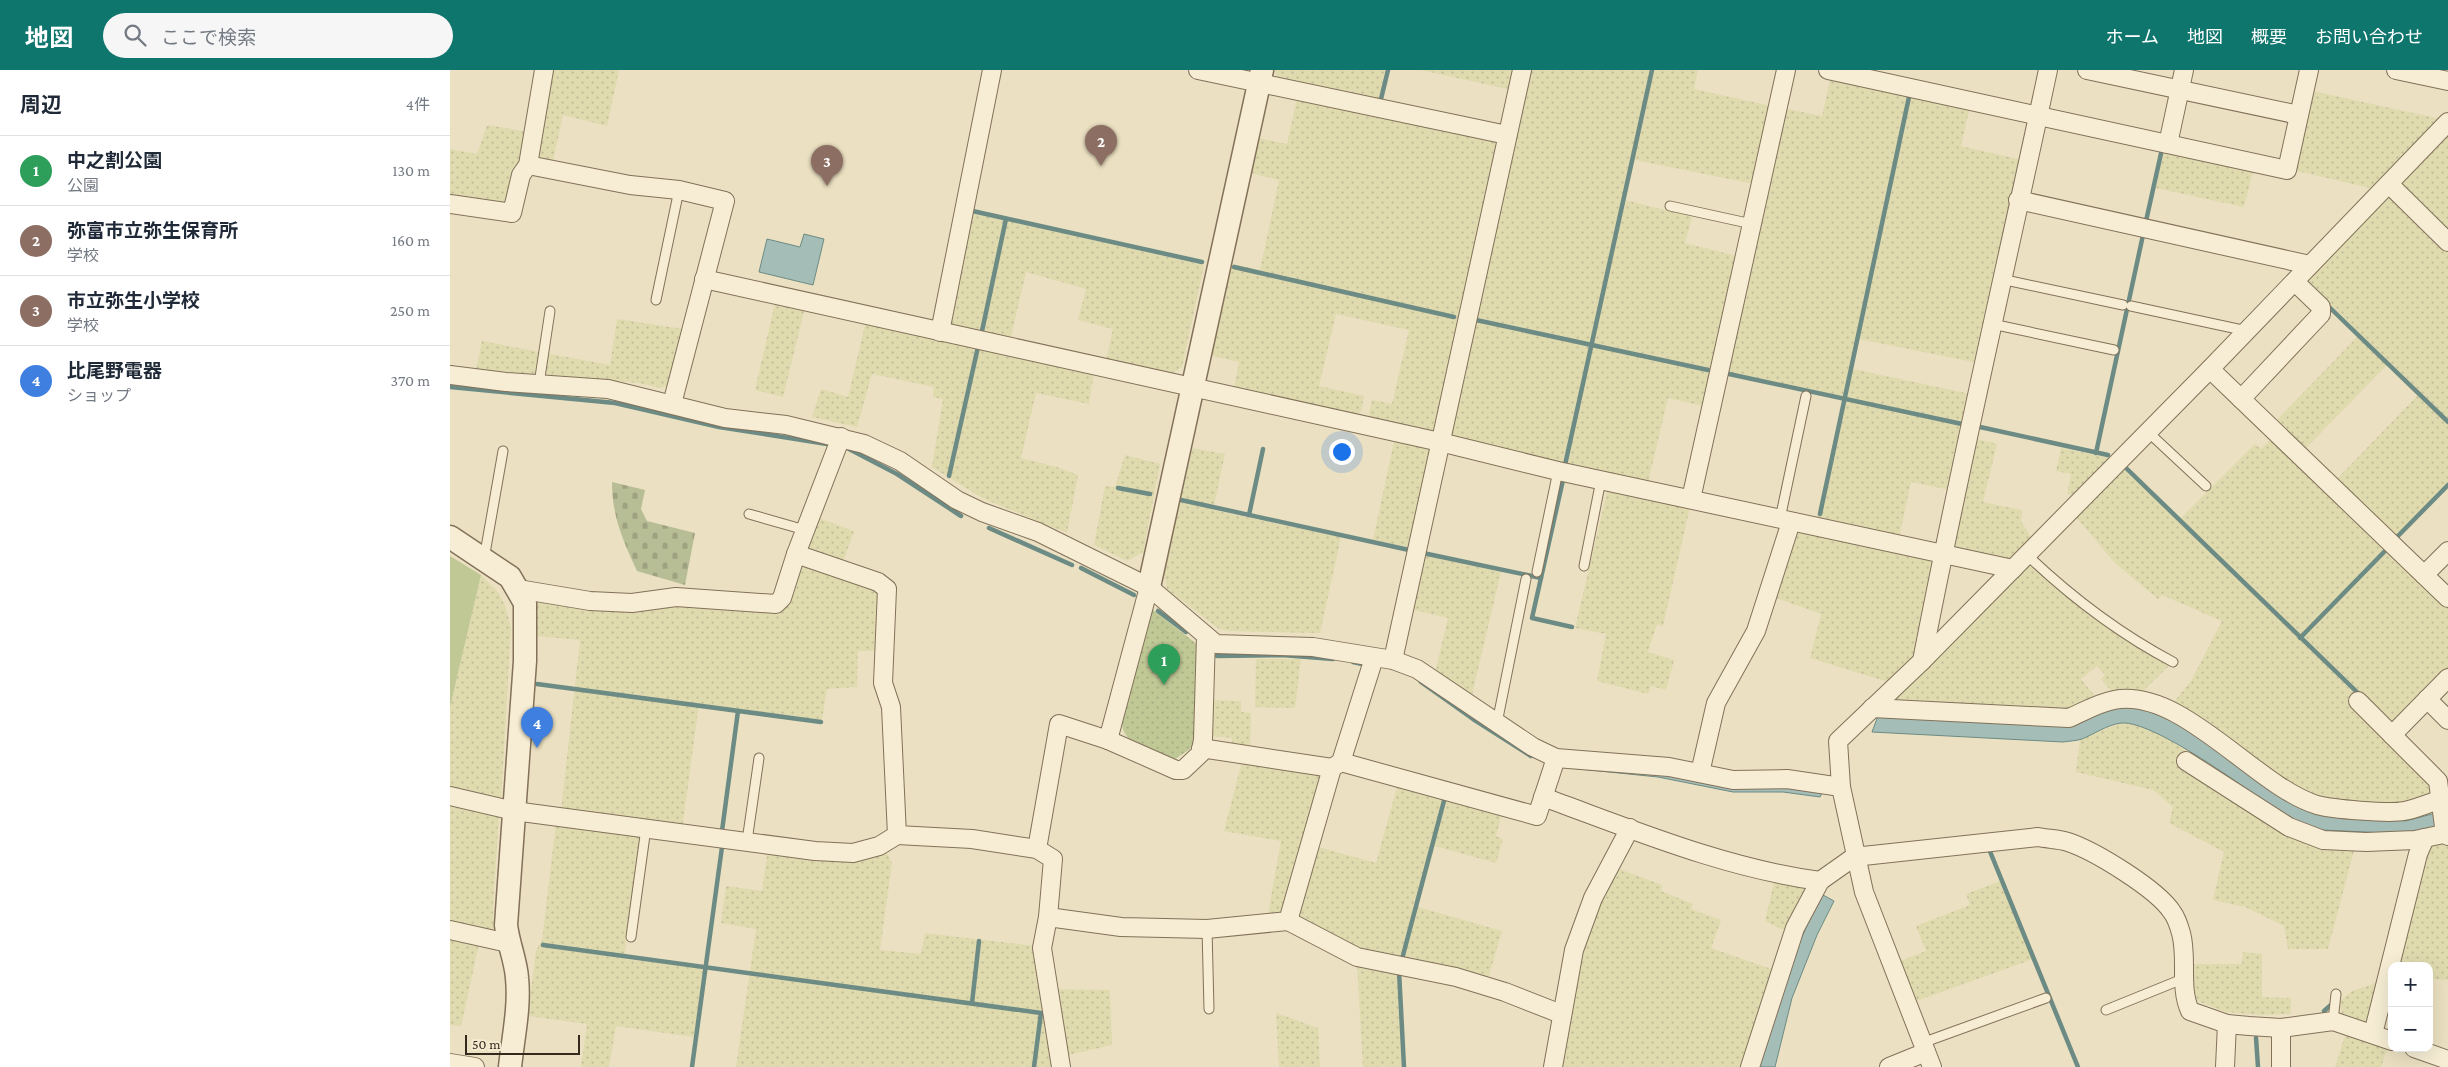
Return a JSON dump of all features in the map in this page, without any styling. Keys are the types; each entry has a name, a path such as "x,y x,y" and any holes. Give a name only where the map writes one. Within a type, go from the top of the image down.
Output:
{"street":[{"path":"450,204 512,213 521,176 528,165 544,70"},
{"path":"940,332 992,70"},
{"path":"1198,70 1261,77 1507,136"},
{"path":"1392,660 1522,70"},
{"path":"1691,499 1786,70"},
{"path":"1828,70 2038,114 2286,170 2309,70"},
{"path":"1922,661 1942,555 2018,200 2048,70"},
{"path":"2087,70 2299,115"},
{"path":"2168,144 2184,70"},
{"path":"2396,70 2448,82"},
{"path":"1108,740 1149,587 1261,77"},
{"path":"1890,1067 1927,1054 1864,892 1854,857 1841,787 1838,741 1922,661 2013,569 2247,331 2448,122"},
{"path":"528,165 630,185 678,190 725,201 672,404"},
{"path":"2389,184 2448,242"},
{"path":"2018,200 2310,265"},
{"path":"704,279 1440,442 1558,471 2013,569"},
{"path":"2241,399 2321,314 2321,308 2294,282"},
{"path":"2210,369 2448,598"},
{"path":"450,375 608,389 725,418 786,425 864,444 892,457 957,500 982,512 1038,532 1149,587 1216,644 1313,647 1392,660 1417,668 1533,747 1556,758 1624,762 1700,773 1733,780 1787,779 1841,787"},
{"path":"518,588 599,601 632,603 676,597 776,604 782,598 796,554 841,437"},
{"path":"1700,773 1716,704 1756,631 1786,520"},
{"path":"450,537 510,577 525,603 526,620 506,925 508,943 518,977 510,1067"},
{"path":"2424,575 2448,551"},
{"path":"796,554 878,582 888,589 883,683 892,707 897,836"},
{"path":"1037,849 1059,724 1108,740 1176,770 1183,770 1200,753 1206,636"},
{"path":"1288,921 1337,765 1374,658"},
{"path":"2392,735 2448,678"},
{"path":"1872,708 2069,718 2102,704 2116,700 2131,699 2152,703 2188,720 2298,797 2317,805 2341,809 2403,811 2441,803"},
{"path":"2427,699 2448,720"},
{"path":"2186,760 2290,827 2323,840 2366,842 2425,838 2446,833 2438,781 2358,701"},
{"path":"1201,748 1337,765 1537,816 1556,758"},
{"path":"450,796 514,811 816,851 853,853 879,846 897,836 972,838 1037,849 1053,859 1048,916 1042,948 1061,1067"},
{"path":"1543,797 1757,871 1820,881"},
{"path":"1553,1067 1574,950 1593,898 1630,828"},
{"path":"1750,1067 1795,928 1820,881 1854,857 2029,838 2068,842 2094,854 2152,892 2172,912 2181,934 2185,978 2184,998 2190,1011 2227,1024 2281,1028 2333,1021 2388,1040"},
{"path":"2373,1034 2418,854 2425,838"},
{"path":"1048,916 1121,927 1207,930 1288,921 1357,957 1456,977 1505,992 1561,1014"},
{"path":"450,930 508,943"},
{"path":"2225,1067 2227,1024"},
{"path":"2281,1028 2281,1067"},
{"path":"2421,1052 2430,1057 2448,1060"},
{"path":"450,1063 475,1067"}],"lane":[{"path":"656,300 678,190"},
{"path":"1670,206 1752,224"},
{"path":"2001,279 2247,331"},
{"path":"540,384 550,311"},
{"path":"1992,324 2114,350"},
{"path":"1786,520 1806,396"},
{"path":"2148,432 2206,486"},
{"path":"484,559 503,451"},
{"path":"1537,572 1558,471"},
{"path":"1584,566 1601,480"},
{"path":"749,514 805,530"},
{"path":"2026,554 2067,592 2110,625 2138,644 2174,662"},
{"path":"1497,723 1526,579"},
{"path":"747,841 758,758"},
{"path":"631,937 646,828"},
{"path":"1207,930 1209,1009"},
{"path":"2106,1010 2185,978"},
{"path":"2333,1021 2336,994"},
{"path":"1927,1054 2046,998"}],"shaded area":[{"path":"547,70 619,70 607,126 563,115 552,165 537,162"},
{"path":"1274,70 1385,70 1379,101 1279,80"},
{"path":"1421,70 1516,70 1512,90"},
{"path":"1526,70 1698,70 1694,89 1771,106 1754,184 1635,160 1625,200 1692,217 1685,243 1737,256 1703,406 1668,398 1648,483 1453,441 1447,433"},
{"path":"1831,76 1970,106 1961,146 2022,160 1978,363 1859,339 1853,369 1970,394 1950,490 1911,482 1899,538 1816,520 1843,400 1724,375 1782,108 1822,116"},
{"path":"2308,90 2441,119 2374,189 2293,170"},
{"path":"1297,98 1493,139 1498,147 1439,430 1432,434 1372,420 1369,414 1372,400 1392,404 1409,330 1336,314 1319,386 1364,396 1361,411 1356,417 1234,388 1239,362 1208,355 1229,263 1260,270 1279,180 1250,173 1258,138 1287,144"},
{"path":"487,125 529,132 510,210 450,201 450,149 477,154"},
{"path":"2448,129 2448,237 2398,181"},
{"path":"2164,149 2254,167 2244,207 2156,188"},
{"path":"2385,195 2392,195 2448,247 2448,487 2396,540 2335,481 2420,393 2389,363 2304,450 2274,423 2360,334 2304,278"},
{"path":"968,212 1204,265 1182,367 1169,376 1106,361 1113,329 1078,320 1086,289 1026,272 1010,341 948,328"},
{"path":"775,303 805,308 783,397 755,390"},
{"path":"617,319 684,329 670,385 660,388 639,383 476,369 482,341 610,365"},
{"path":"866,321 1094,372 1089,404 1036,393 1021,458 1057,467 1078,475 1067,533 984,499 932,467 943,399 933,397 934,387 872,374 857,427 812,417 821,389 848,397"},
{"path":"1395,437 1428,444 1432,452 1411,548 1373,540"},
{"path":"1973,438 1997,444 1983,502 2022,510 2021,521 2032,539 2016,556 2004,559 1957,549 1952,541"},
{"path":"2272,438 2448,607 2448,668 2386,733 2434,781 2431,794 2399,807 2320,802 2170,707 2191,681 2222,621 2162,595 2158,599 2115,563 2075,516 2124,464 2181,518 2255,444 2261,449"},
{"path":"1192,448 1225,454 1213,510 1341,537 1320,633 1230,631 1219,629 1167,589 1163,570"},
{"path":"2061,448 2110,458 2075,496 2067,494 2071,474 2056,471"},
{"path":"1125,455 1160,464 1143,552 1127,561 1094,545 1105,486 1115,487"},
{"path":"1608,488 1690,507 1663,626 1657,624 1648,652 1674,660 1666,690 1651,686 1648,694 1597,681 1606,634 1575,628"},
{"path":"813,516 854,531 843,562 803,553"},
{"path":"1804,529 1928,556 1934,570 1919,644 1908,668 1891,683 1810,658 1821,614 1770,596 1790,533"},
{"path":"1422,554 1501,572 1471,699 1435,673 1448,618 1410,609"},
{"path":"800,559 881,588 880,651 858,651 857,687 827,689 822,720 699,704 682,829 561,811 580,640 536,636 537,596 775,607"},
{"path":"2024,565 2032,567 2108,629 2171,664 2137,697 2115,696 2101,679 2105,675 2097,666 2081,679 2099,701 2074,712 1899,705 1896,699"},
{"path":"481,575 498,592 506,608 511,628 501,800 450,789 450,707"},
{"path":"1256,659 1301,659 1295,708 1255,707"},
{"path":"1210,700 1241,701 1241,712 1251,713 1250,749 1231,747 1232,738 1209,736"},
{"path":"2121,723 2134,724 2153,730 2190,753 2183,763 2355,847 2328,949 2288,949 2284,926 2245,907 2213,900 2224,852 2169,823 2173,807 2153,790 2076,772 2080,739"},
{"path":"1242,761 1318,772 1321,777 1286,911 1267,920 1281,841 1224,831"},
{"path":"1399,780 1503,810 1496,836 1503,839 1496,863 1435,846 1418,907 1502,931 1487,982 1356,952 1295,916 1315,846 1376,863"},
{"path":"450,803 499,815 493,936 450,926"},
{"path":"556,823 641,834 624,959 704,968 694,1037 616,1026 609,1067 581,1067 587,1024 528,1016 536,951 542,940"},
{"path":"2434,841 2448,843 2448,980 2433,979 2433,962 2394,962 2421,853"},
{"path":"884,848 892,863 880,950 921,954 925,933 1034,946 1054,1067 736,1067 756,929 721,923 726,886 762,891 768,849"},
{"path":"1614,867 1662,885 1661,891 1693,904 1691,909 1721,920 1711,948 1777,971 1742,1067 1559,1067 1579,950"},
{"path":"1775,878 1811,883 1790,933 1765,921"},
{"path":"2000,881 2033,959 1914,1002 1898,962 1926,951 1916,926 1970,905 1966,894"},
{"path":"450,932 480,939 461,1026 450,1025"},
{"path":"2243,952 2262,954 2262,997 2291,998 2291,1014 2261,1015 2226,1012 2195,1000 2192,996 2193,964 2242,964"},
{"path":"1357,962 1400,971 1406,1067 1363,1067"},
{"path":"2379,982 2373,1026 2342,1018 2340,1001 2352,991"},
{"path":"1054,989 1110,990 1112,1045 1064,1056"},
{"path":"1276,1013 1318,1028 1320,1067 1279,1067"},
{"path":"2346,1033 2388,1047 2381,1067 2335,1067"}],"green space":[{"path":"612,482 645,490 641,509 647,521 695,533 685,585 637,571 616,517"},
{"path":"450,556 481,575 450,707"},
{"path":"1152,609 1198,645 1195,736 1190,749 1175,759 1143,748 1135,743 1124,732 1122,725"}],"water":[{"path":"804,234 824,239 813,285 759,272 767,239 800,247"},
{"path":"2122,706 2154,710 2178,722 2295,802 2405,821 2448,810 2448,824 2408,834 2323,830 2293,821 2182,747 2137,725 2116,724 2082,739 2063,742 1872,732 1878,716"},
{"path":"1565,763 1823,791 1820,797 1783,792 1733,792 1658,777 1560,767"},
{"path":"1823,895 1834,901 1817,935 1792,998 1775,1067 1757,1067 1778,1001 1802,936"}],"waterway":[{"path":"1381,99 1388,70"},
{"path":"1565,465 1652,70"},
{"path":"1820,514 1909,97"},
{"path":"2146,221 2162,149"},
{"path":"968,210 1202,262"},
{"path":"982,331 1006,219"},
{"path":"2096,453 2143,235"},
{"path":"1234,267 1454,317"},
{"path":"2325,303 2448,422"},
{"path":"1476,320 1708,370"},
{"path":"949,476 978,347"},
{"path":"1729,374 1962,424"},
{"path":"450,387 615,403 719,427 827,444"},
{"path":"1980,427 2108,455"},
{"path":"849,449 897,474 961,516"},
{"path":"1249,515 1263,449"},
{"path":"2125,467 2361,696"},
{"path":"1563,480 1532,618 1572,627"},
{"path":"2397,537 2448,485"},
{"path":"1118,488 1150,494"},
{"path":"1181,500 1409,550"},
{"path":"989,528 1072,565"},
{"path":"2300,638 2384,552"},
{"path":"1423,553 1541,578"},
{"path":"1081,568 1134,595"},
{"path":"1158,611 1186,632"},
{"path":"1217,656 1282,655 1333,659"},
{"path":"1353,662 1362,664"},
{"path":"1421,682 1473,719 1531,756"},
{"path":"537,684 821,722"},
{"path":"722,831 738,711"},
{"path":"1402,959 1445,797"},
{"path":"692,1067 722,847"},
{"path":"1989,849 2078,1067"},
{"path":"972,1003 979,941"},
{"path":"543,945 1041,1013 1034,1067"},
{"path":"1399,971 1404,1067"},
{"path":"2324,1011 2332,1004"},
{"path":"2256,1038 2258,1067"}],"place":[{"name":"弥富市立弥生保育所","path":"1101,166"},
{"name":"市立弥生小学校","path":"827,186"},
{"name":"中之割公園","path":"1164,685"},
{"name":"比尾野電器","path":"537,748"}]}
